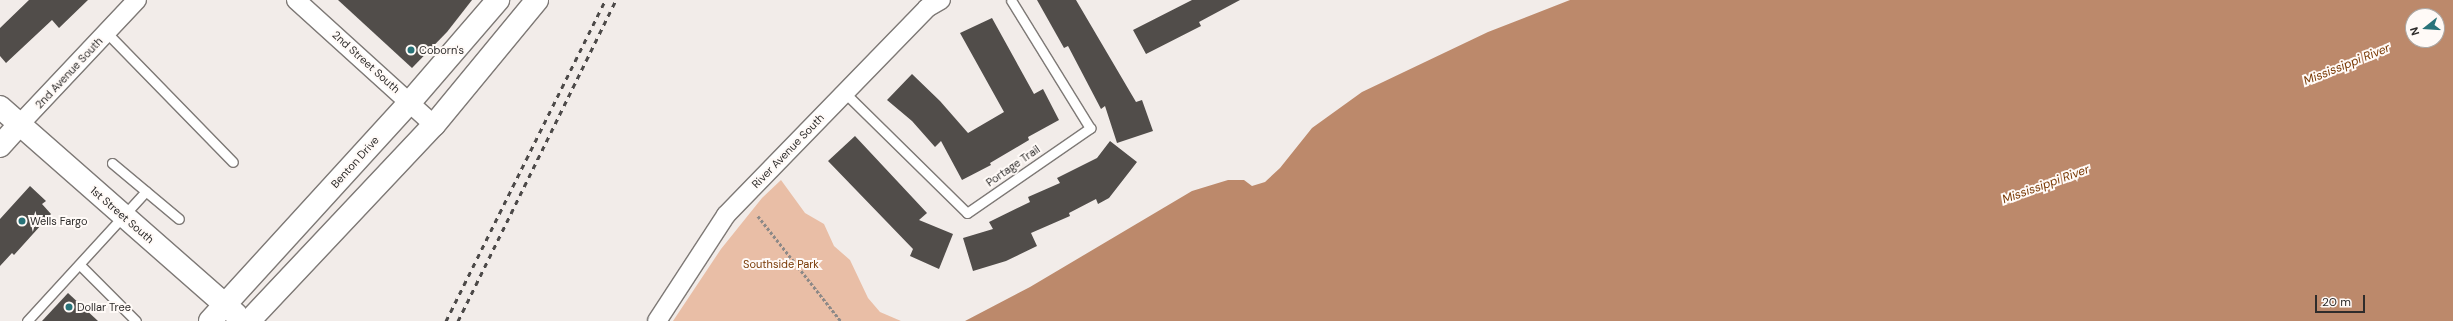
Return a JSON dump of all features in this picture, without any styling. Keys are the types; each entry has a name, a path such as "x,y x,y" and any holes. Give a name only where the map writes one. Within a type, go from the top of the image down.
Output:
{"main road":[{"name":"Benton Drive","path":"210,321 410,102 498,0"},
{"path":"249,321 434,125 537,0"},
{"name":"1st Street South","path":"0,107 123,217 245,321"},
{"name":"2nd Avenue South","path":"0,146 19,125"}],"street":[{"name":"2nd Street South","path":"296,0 434,125"},
{"name":"2nd Avenue South","path":"19,125 107,33 135,1"},
{"name":"River Avenue South","path":"657,321 726,215 930,3"}],"lane":[{"name":"Portage Trail","path":"845,93 967,213 1090,128 1011,0"},
{"path":"107,33 234,162"},
{"path":"112,163 179,219"},
{"path":"27,321 80,265 146,191"},
{"path":"80,265 136,321"}],"path":[{"path":"758,216 841,321"}],"green space":[{"name":"Southside Park","path":"781,180 805,213 824,224 834,246 850,260 868,298 880,312 901,321 673,321 721,249 762,198"}],"water":[{"name":"Mississippi River","path":"1570,0 2453,0 2453,321 965,321 1030,287 1192,191 1228,180 1244,180 1252,186 1265,182 1280,168 1312,128 1362,92 1488,32"}],"building":[{"path":"29,0 88,0 59,28 52,20 6,63 0,56 0,28"},
{"name":"Coborn's","path":"338,0 472,0 447,32 412,68"},
{"path":"1037,0 1076,0 1136,102 1142,100 1153,131 1117,143 1105,106 1101,109 1068,46 1064,48"},
{"path":"1192,0 1240,0 1199,22 1201,26 1146,54 1133,30"},
{"path":"992,18 1034,94 1043,89 1059,120 1028,137 1029,140 990,163 991,165 962,180 941,141 935,147 912,121 887,100 912,74 940,101 968,133 1004,112 960,33"},
{"path":"855,136 927,213 919,220 953,234 939,269 910,256 913,249 828,161"},
{"path":"1110,141 1137,162 1109,198 1098,204 1096,199 1069,213 1070,216 1031,233 1037,246 1006,261 973,271 963,238 993,229 989,222 1030,202 1028,197 1060,183 1057,178 1097,158"},
{"name":"Wells Fargo","path":"30,186 46,201 42,204 51,214 14,255 12,253 0,266 0,219"},
{"name":"Dollar Tree","path":"68,293 98,321 42,321"}],"railway":[{"path":"446,321 605,0"},
{"path":"458,321 616,0"}],"place":[{"name":"Coborn's","path":"411,50"},
{"name":"Wells Fargo","path":"22,221"},
{"name":"Dollar Tree","path":"69,307"}]}
